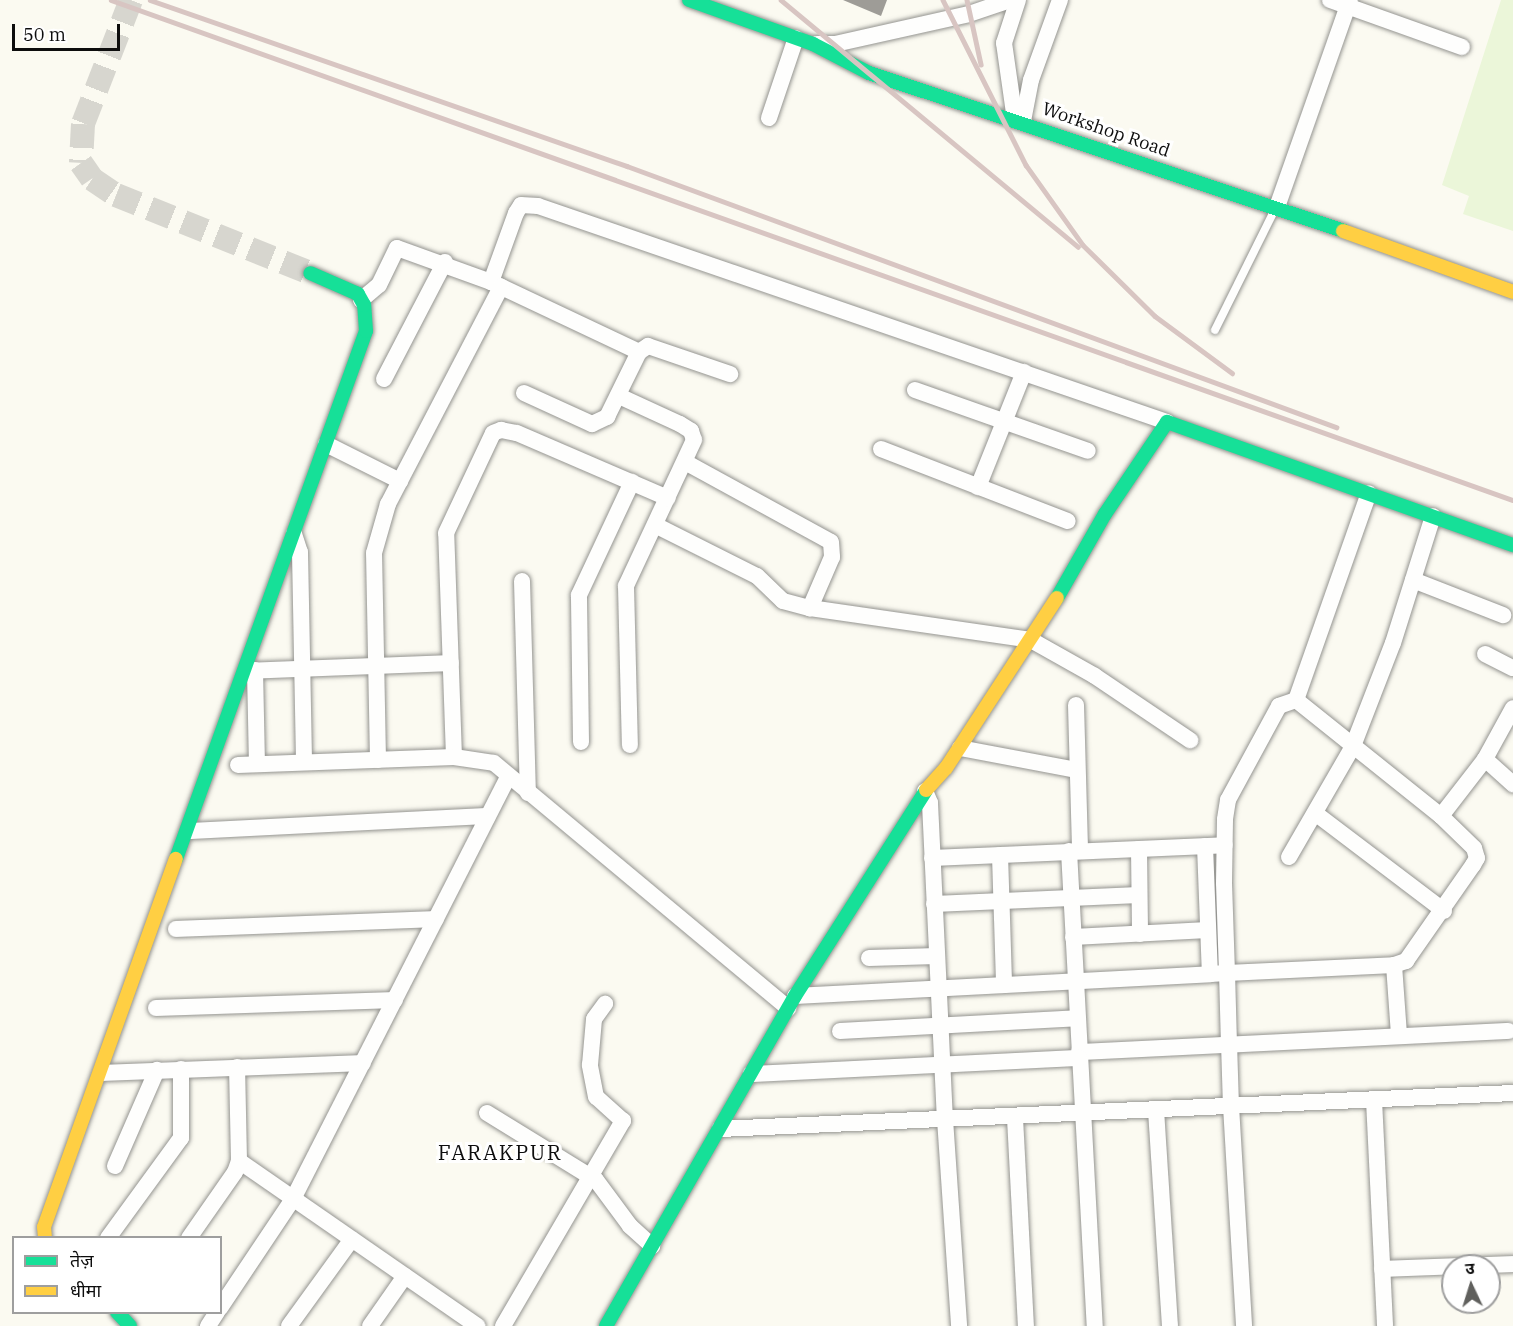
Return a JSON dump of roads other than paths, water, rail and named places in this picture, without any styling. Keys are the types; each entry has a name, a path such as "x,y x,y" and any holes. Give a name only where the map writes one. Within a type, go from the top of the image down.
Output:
{"street":[{"name":"Workshop Road","path":"689,0 813,44 869,73 1276,207 1513,292"},
{"path":"813,44 835,44 969,14 1010,0"},
{"path":"1018,0 1004,43 1019,121"},
{"path":"1019,121 1060,0"},
{"path":"1330,0 1349,3 1461,47"},
{"path":"1276,207 1349,3"},
{"path":"769,118 796,38"},
{"path":"378,760 374,553 388,504 496,285 516,213 521,205 538,206 1024,372 1513,545"},
{"path":"361,300 378,285 397,248 445,262 639,352"},
{"path":"384,379 445,262"},
{"path":"45,1236 44,1227 250,670 294,534 366,331 361,300 349,289 310,273"},
{"path":"524,393 592,423 607,417 639,352 648,346 730,374"},
{"path":"978,486 1024,372"},
{"path":"915,390 1088,451"},
{"path":"618,396 691,431 694,440 655,525 631,570 624,605 630,745"},
{"path":"606,1326 792,1002 925,791 960,748 1031,640 1105,514 1167,422"},
{"path":"454,757 446,533 493,433 501,430 517,433 668,498"},
{"path":"326,444 400,482"},
{"path":"881,449 1068,521"},
{"path":"685,462 831,542 832,557 810,608"},
{"path":"581,742 579,596 632,482"},
{"path":"1296,700 1369,493"},
{"path":"1289,857 1353,746 1413,580 1433,516"},
{"path":"655,525 757,576 783,601 810,608 1031,640 1095,676 1190,740"},
{"path":"294,534 300,552 304,762"},
{"path":"1413,580 1503,615"},
{"path":"522,581 528,793"},
{"path":"1485,654 1513,668"},
{"path":"250,670 451,663"},
{"path":"250,670 257,764"},
{"path":"238,765 454,757 495,763 508,777 792,1002 939,988 1394,965 1406,961 1443,911 1477,858 1468,840 1442,816 1296,700"},
{"path":"1218,974 1228,800 1279,706 1296,700"},
{"path":"1076,705 1071,898 1095,1326"},
{"path":"1442,816 1485,759 1513,708"},
{"path":"960,748 1076,770"},
{"path":"1485,759 1513,784"},
{"path":"222,1305 293,1199 508,777"},
{"path":"925,791 930,803 942,1065 959,1326"},
{"path":"1315,813 1443,911"},
{"path":"189,831 488,816"},
{"path":"932,858 1225,845"},
{"path":"1205,846 1208,930 1229,1042 1244,1326"},
{"path":"1139,849 1140,934"},
{"path":"1000,855 1004,985"},
{"path":"934,904 1139,895"},
{"path":"176,929 436,919"},
{"path":"1073,937 1208,930"},
{"path":"869,958 937,956"},
{"path":"1394,965 1399,1034"},
{"path":"156,1008 395,1000"},
{"path":"503,1326 623,1121 596,1097 590,1065 594,1019 605,1004"},
{"path":"840,1030 1077,1018"},
{"path":"751,1074 942,1065 1229,1042 1508,1030"},
{"path":"102,1072 363,1063"},
{"path":"190,1236 236,1172 239,1161 237,1067"},
{"path":"109,1236 181,1138 181,1069"},
{"path":"115,1166 157,1070"},
{"path":"720,1129 1015,1118 1513,1093"},
{"path":"1374,1100 1384,1326"},
{"path":"1156,1110 1170,1326"},
{"path":"487,1113 591,1177 630,1226 652,1246"},
{"path":"1015,1118 1026,1326"},
{"path":"239,1161 405,1276 457,1320 477,1326"},
{"path":"289,1326 352,1239"},
{"path":"1382,1269 1513,1264"},
{"path":"370,1326 405,1276"}],"lane":[{"path":"1215,330 1276,207"}],"tunnel":[{"path":"131,0 83,124 81,163 92,179 116,195 310,273"}],"railway":[{"path":"111,0 1513,500"},
{"path":"150,0 627,166 1336,427"},
{"path":"781,0 1078,247"},
{"path":"943,0 1026,165 1083,245 1155,316 1232,373"},
{"path":"967,0 981,64"}],"district":[{"name":"FARAKPUR","path":"500,1152"}]}
